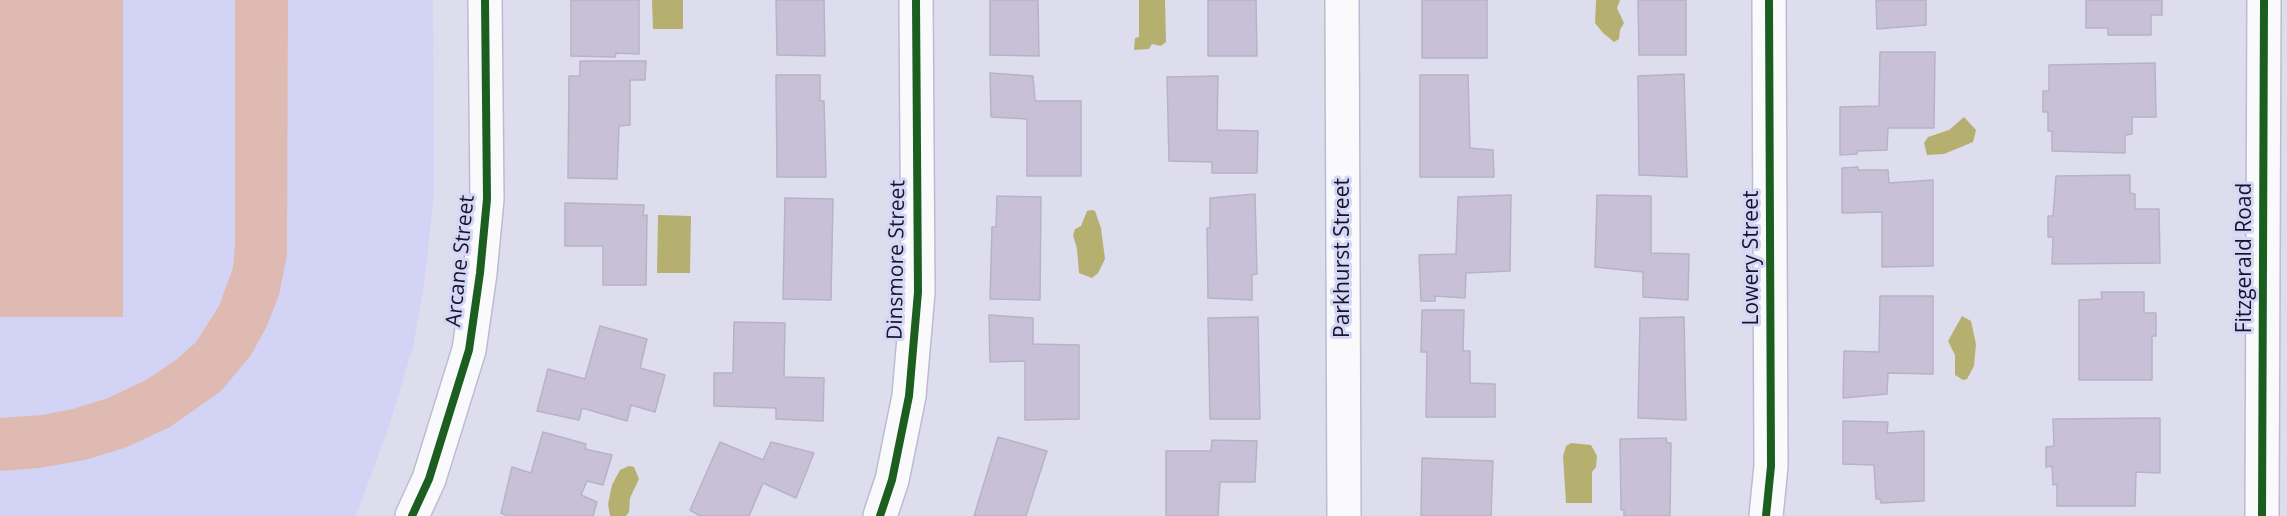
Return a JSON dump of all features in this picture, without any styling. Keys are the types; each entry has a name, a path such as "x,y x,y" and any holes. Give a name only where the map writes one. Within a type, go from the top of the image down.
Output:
{"street":[{"name":"Arcane Street","path":"412,516 429,479 469,350 480,273 487,199 485,0"},
{"name":"Dinsmore Street","path":"880,516 892,480 909,396 918,292 916,0"},
{"name":"Parkhurst Street","path":"1342,0 1344,516"},
{"name":"Lowery Street","path":"1766,516 1771,466 1769,0"},
{"name":"Fitzgerald Road","path":"2262,516 2264,0"}],"shaded area":[{"path":"0,0 433,0 434,195 424,286 413,347 388,429 356,516 0,516"},
{"path":"0,0 123,0 123,317 0,317"},
{"path":"235,0 288,0 287,255 279,295 266,328 251,355 221,391 170,427 127,447 85,460 39,468 0,471 0,418 42,415 73,409 108,398 146,380 176,360 196,342 219,306 233,268 235,244"},
{"path":"652,0 683,0 683,29 653,29"},
{"path":"1139,0 1165,0 1166,42 1161,46 1152,44 1149,49 1134,50 1135,38 1139,37"},
{"path":"1596,0 1620,0 1617,8 1624,23 1619,39 1614,42 1595,23"},
{"path":"1964,117 1976,130 1973,142 1944,154 1927,155 1924,143 1928,137 1949,130"},
{"path":"1087,211 1095,211 1101,228 1105,259 1098,273 1092,278 1079,273 1073,235 1075,229 1081,226"},
{"path":"658,215 691,216 690,273 657,273"},
{"path":"1962,316 1971,321 1976,344 1974,366 1967,379 1963,380 1955,375 1955,355 1948,341"},
{"path":"1571,443 1591,445 1597,456 1596,467 1592,472 1592,503 1566,503 1563,456 1566,446"},
{"path":"629,466 634,467 639,479 630,498 629,512 626,516 610,516 608,504 612,485 620,470"}],"building":[{"path":"571,0 639,0 639,54 616,53 615,57 571,56"},
{"path":"776,0 824,0 825,56 777,55"},
{"path":"990,0 1038,0 1039,56 990,55"},
{"path":"1208,0 1256,0 1257,56 1208,56"},
{"path":"1422,0 1487,0 1487,58 1422,58"},
{"path":"1638,0 1686,0 1686,55 1639,55"},
{"path":"1876,0 1926,0 1926,25 1877,29"},
{"path":"2086,0 2162,0 2162,15 2151,15 2151,35 2108,35 2108,28 2086,28"},
{"path":"1880,52 1935,52 1934,128 1888,128 1887,150 1858,151 1857,154 1840,155 1840,107 1879,106"},
{"path":"580,61 646,61 645,80 630,80 630,125 619,126 617,179 568,178 569,76 580,76"},
{"path":"2155,63 2156,117 2132,117 2132,134 2125,135 2125,153 2052,151 2052,131 2048,131 2048,112 2043,112 2043,91 2049,91 2049,65"},
{"path":"990,73 1033,76 1035,101 1081,101 1081,176 1027,176 1027,119 991,117"},
{"path":"1684,74 1687,177 1639,175 1638,76"},
{"path":"776,75 820,75 820,101 824,101 826,177 777,177"},
{"path":"1420,75 1468,75 1470,148 1493,150 1494,177 1420,177"},
{"path":"1218,76 1217,130 1258,131 1257,173 1212,173 1212,162 1169,161 1167,77"},
{"path":"1858,167 1858,170 1888,170 1889,183 1933,180 1933,266 1882,267 1882,212 1842,213 1842,168"},
{"path":"2130,175 2130,193 2135,194 2135,209 2159,209 2160,263 2052,264 2053,237 2048,237 2048,216 2053,216 2056,176"},
{"path":"1255,194 1257,274 1252,275 1252,300 1208,298 1207,228 1210,228 1210,198"},
{"path":"1511,195 1510,271 1466,273 1465,298 1435,296 1435,301 1421,301 1419,255 1456,254 1458,197"},
{"path":"1597,195 1651,196 1651,253 1689,254 1688,300 1643,297 1643,272 1595,267"},
{"path":"997,196 1041,197 1040,300 990,299 992,227 996,227"},
{"path":"785,198 833,199 831,300 783,299"},
{"path":"565,203 644,205 643,216 647,215 646,285 603,285 603,246 565,246"},
{"path":"2101,292 2144,292 2144,313 2156,313 2156,336 2152,336 2152,380 2079,380 2079,300 2102,299"},
{"path":"1880,296 1933,296 1933,374 1888,373 1887,394 1843,398 1844,351 1879,352"},
{"path":"1422,310 1464,310 1463,351 1470,351 1470,383 1495,384 1495,417 1426,417 1427,352 1421,352"},
{"path":"989,315 1033,318 1033,344 1079,345 1079,419 1025,420 1025,361 990,362"},
{"path":"1258,317 1260,419 1210,419 1208,318"},
{"path":"1684,317 1686,420 1638,418 1640,318"},
{"path":"734,322 785,323 784,377 824,378 823,421 776,419 776,408 714,406 714,373 733,373"},
{"path":"600,326 647,339 640,368 665,375 655,412 631,405 627,421 582,408 579,420 537,411 548,369 585,379"},
{"path":"2160,418 2160,473 2136,472 2135,506 2057,506 2057,484 2053,485 2052,466 2046,467 2046,447 2054,446 2053,419"},
{"path":"1843,421 1888,422 1887,433 1924,431 1924,501 1881,503 1880,499 1876,499 1874,465 1843,464"},
{"path":"543,432 586,444 585,449 612,455 603,485 587,481 581,495 597,502 593,516 507,516 501,513 512,467 531,473"},
{"path":"998,437 1047,451 1026,516 974,516"},
{"path":"1666,438 1667,443 1671,443 1670,516 1624,516 1624,510 1621,510 1620,439"},
{"path":"1212,440 1257,441 1255,482 1220,482 1218,516 1166,516 1166,451 1211,451"},
{"path":"720,442 763,460 771,442 814,453 796,498 763,483 749,516 700,516 690,510"},
{"path":"1422,458 1493,461 1491,516 1421,516"}],"cycle path":[{"path":"412,516 429,479 469,350 480,273 487,199 485,0"},
{"path":"880,516 892,480 909,396 918,292 916,0"},
{"path":"1766,516 1771,466 1769,0"},
{"path":"2262,516 2264,0"}]}
